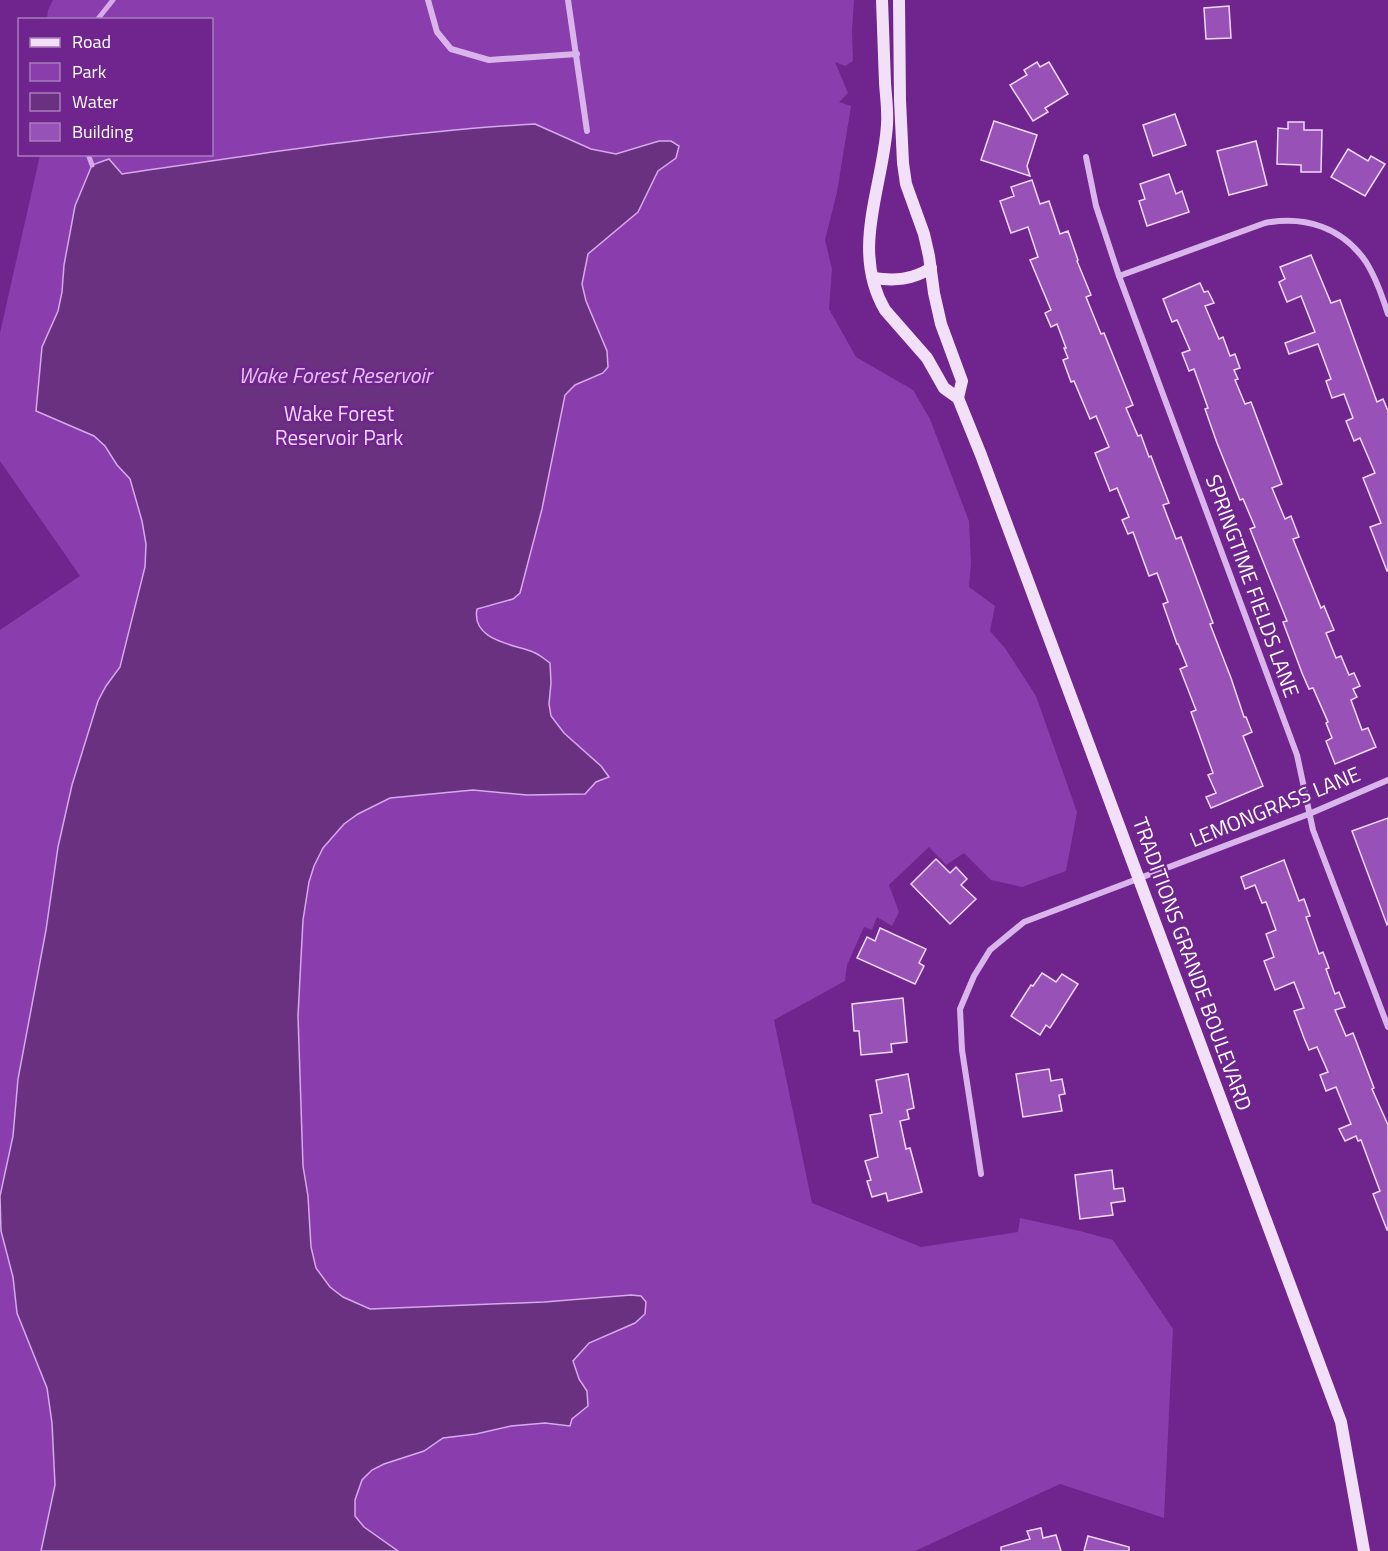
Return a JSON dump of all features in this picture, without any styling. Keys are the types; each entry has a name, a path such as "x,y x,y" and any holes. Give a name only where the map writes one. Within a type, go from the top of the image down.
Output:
{"main road":[{"name":"TRADITIONS GRANDE BOULEVARD","path":"882,0 887,122 869,229 869,260 873,278 885,310 927,358 944,388 958,398 981,454 1341,1422 1364,1551"},
{"name":"TRADITIONS GRANDE BOULEVARD","path":"899,0 903,163 909,194 924,234 941,324 962,381 958,398"},
{"path":"873,278 892,280 911,278 931,268"}],"street":[{"path":"428,0 437,32 451,49 489,60 577,54"},
{"path":"568,0 587,130"},
{"name":"SPRINGTIME FIELDS LANE","path":"1086,157 1096,206 1119,276 1297,756 1313,830 1388,1027"},
{"path":"1119,276 1265,223 1297,220 1325,227 1353,246 1372,273 1388,314"},
{"name":"LEMONGRASS LANE","path":"981,1174 962,1050 960,1009 974,976 990,950 1024,922 1309,814 1388,780"}],"green space":[{"name":"Wake Forest Reservoir Park","path":"53,0 854,0 853,61 845,66 835,62 848,93 839,102 851,106 837,192 825,240 832,269 829,309 856,357 913,390 930,419 969,521 971,563 969,587 995,606 990,631 1005,648 1036,696 1077,812 1066,871 1022,887 991,880 964,853 946,865 929,847 889,885 899,912 892,926 877,917 872,930 864,927 847,965 845,981 774,1020 812,1203 921,1247 1018,1232 1020,1218 1113,1240 1173,1329 1164,1518 1060,1484 915,1551 0,1551 0,630 80,576 0,461 0,333 40,156 213,156 213,18 47,18"}],"water":[{"name":"Wake Forest Reservoir","path":"535,124 591,149 616,154 659,141 671,141 679,146 676,158 658,171 638,212 588,254 582,284 586,301 607,351 608,367 603,373 575,385 565,395 542,509 520,593 513,599 477,609 480,628 487,634 504,643 535,653 550,663 551,716 564,733 601,766 609,777 596,782 585,794 527,795 473,790 390,798 358,814 344,824 323,848 309,882 303,920 298,1016 303,1166 308,1196 311,1247 316,1268 330,1287 343,1297 370,1309 544,1302 631,1295 641,1296 646,1302 645,1314 635,1323 589,1343 573,1361 579,1379 587,1391 588,1406 572,1419 570,1426 545,1423 511,1426 443,1438 424,1451 372,1470 362,1480 355,1500 355,1516 364,1527 398,1551 41,1551 55,1485 52,1423 47,1388 17,1313 13,1277 1,1231 0,1196 13,1136 18,1079 46,930 58,847 72,785 98,701 120,667 145,567 146,544 130,479 117,465 105,446 94,436 36,411 42,347 58,311 75,206 92,165 109,159 122,174 379,138"}],"building":[{"path":"1229,6 1231,38 1206,39 1204,8"},
{"path":"1037,62 1040,67 1049,62 1068,94 1045,108 1048,112 1033,121 1010,85 1027,75 1024,70"},
{"path":"1175,114 1186,145 1153,156 1143,125"},
{"path":"994,121 1037,135 1027,166 1030,176 981,160"},
{"path":"1288,122 1304,122 1304,130 1322,130 1321,172 1301,172 1301,165 1277,164 1278,128 1288,129"},
{"path":"1256,141 1267,185 1229,195 1217,151"},
{"path":"1348,149 1368,161 1371,156 1385,164 1365,196 1331,177"},
{"path":"1169,174 1176,194 1182,191 1189,212 1147,226 1139,201 1145,199 1140,184"},
{"path":"1032,180 1040,204 1049,201 1060,234 1068,231 1091,295 1086,297 1101,334 1104,333 1133,405 1126,408 1138,436 1141,435 1149,457 1151,456 1169,503 1163,505 1176,539 1181,537 1213,623 1210,624 1244,717 1252,732 1243,736 1263,786 1211,808 1206,797 1216,793 1208,775 1213,773 1191,712 1196,710 1180,669 1187,666 1163,604 1168,602 1157,573 1149,576 1133,532 1128,534 1122,520 1129,517 1117,488 1110,491 1095,453 1109,447 1096,416 1090,419 1074,381 1071,382 1063,360 1068,358 1064,348 1066,348 1057,324 1051,327 1045,313 1051,310 1030,260 1038,257 1028,227 1011,233 1000,201 1014,196 1011,187"},
{"path":"1311,255 1331,303 1340,300 1377,402 1383,399 1388,411 1388,571 1370,527 1381,523 1363,478 1375,473 1360,438 1354,441 1346,421 1353,418 1344,394 1332,398 1326,381 1331,379 1318,344 1289,354 1285,343 1315,332 1301,296 1287,302 1279,282 1285,279 1280,267"},
{"path":"1200,283 1204,292 1208,291 1214,303 1205,306 1219,339 1223,337 1230,356 1235,354 1240,368 1234,370 1238,379 1235,380 1245,404 1251,402 1282,484 1272,488 1285,519 1291,516 1299,537 1293,539 1321,608 1324,606 1334,630 1326,633 1336,658 1341,656 1349,675 1354,673 1360,686 1353,689 1357,697 1351,700 1362,730 1368,728 1376,747 1335,764 1326,741 1332,738 1326,723 1328,722 1313,688 1309,689 1302,673 1283,622 1287,621 1250,529 1255,527 1243,499 1240,500 1217,443 1194,369 1189,371 1182,353 1190,350 1177,320 1172,322 1163,299"},
{"path":"1388,818 1388,924 1387,925 1352,831"},
{"path":"936,859 950,873 956,867 967,879 961,885 976,899 950,924 911,884"},
{"path":"1284,860 1299,901 1304,899 1310,916 1306,917 1319,954 1323,952 1335,994 1339,992 1345,1007 1335,1010 1346,1036 1353,1033 1374,1088 1372,1089 1388,1125 1388,1230 1373,1194 1380,1191 1361,1140 1358,1141 1356,1136 1345,1141 1339,1129 1351,1124 1336,1087 1326,1091 1320,1075 1328,1072 1317,1047 1309,1050 1304,1038 1294,1011 1304,1008 1294,982 1275,990 1264,961 1274,957 1266,934 1276,930 1266,902 1262,903 1255,885 1245,889 1241,877"},
{"path":"880,928 926,949 919,963 924,966 915,984 857,958 867,937 875,941"},
{"path":"1042,973 1056,982 1062,974 1078,984 1050,1028 1046,1025 1040,1035 1011,1016 1031,985 1033,986"},
{"path":"903,998 907,1042 891,1044 892,1052 861,1055 859,1031 854,1031 852,1004"},
{"path":"1049,1069 1051,1081 1062,1079 1065,1094 1059,1095 1062,1111 1023,1117 1016,1074"},
{"path":"908,1074 914,1108 907,1110 909,1119 900,1121 906,1149 910,1148 922,1192 888,1201 886,1193 872,1197 867,1181 871,1180 865,1161 878,1157 870,1115 882,1113 876,1080"},
{"path":"1112,1170 1114,1189 1123,1188 1125,1201 1111,1203 1113,1215 1080,1219 1075,1175"},
{"path":"1041,1528 1043,1538 1056,1535 1061,1551 1001,1551 1001,1547 1030,1539 1027,1531"},
{"path":"1088,1536 1129,1547 1129,1551 1084,1551"}],"waterway":[{"path":"99,18 113,0"},
{"path":"89,156 92,165"}]}
